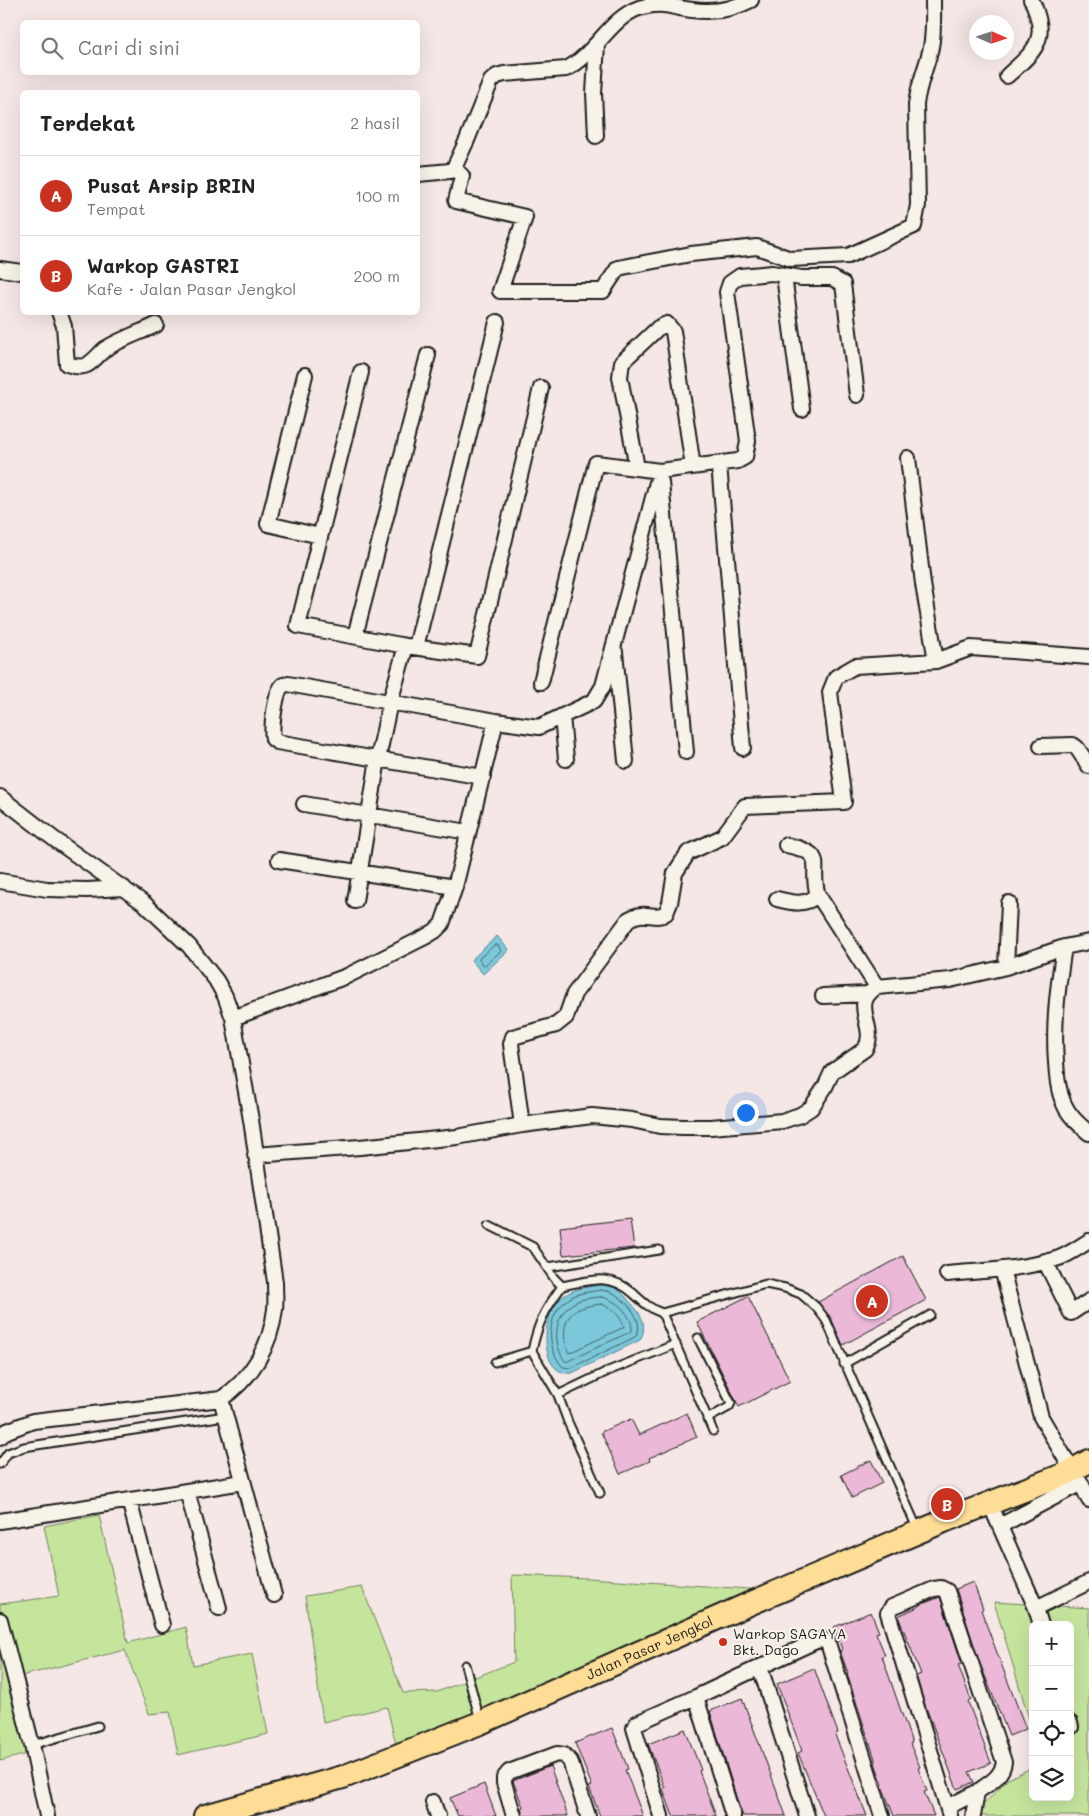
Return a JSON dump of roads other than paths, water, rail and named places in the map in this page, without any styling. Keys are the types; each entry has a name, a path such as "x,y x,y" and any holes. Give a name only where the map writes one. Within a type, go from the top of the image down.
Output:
{"main road":[{"name":"Jalan Pasar Jengkol","path":"205,1816 259,1809 480,1723 758,1600 1080,1466"}],"street":[{"path":"420,174 450,171 454,168 491,81 497,76 566,69 575,64 597,44 623,16 636,9 654,4 690,10 719,10 733,8 751,0"},
{"path":"454,168 462,176 456,201 525,217 500,291 603,292 618,268 691,254 757,247 791,260 848,256 914,226 918,205 916,105 918,88 931,48 933,0"},
{"path":"1007,76 1036,48 1041,29 1034,4 1031,0"},
{"path":"596,136 594,93 597,44"},
{"path":"0,269 20,272"},
{"path":"541,682 596,462 660,471 738,461 745,456 748,441 727,292 730,283 740,276 772,272 801,278 832,278 843,284 857,395"},
{"path":"784,276 802,409"},
{"path":"60,315 64,326 67,364 76,366 86,365 115,343 156,325"},
{"path":"355,901 368,814 390,702 411,647 497,322"},
{"path":"638,468 620,377 622,362 658,328 668,324 673,331 693,467"},
{"path":"355,636 428,355"},
{"path":"361,372 298,626 411,647 477,656 540,388"},
{"path":"305,375 268,524 320,536"},
{"path":"908,458 923,584 936,661"},
{"path":"719,464 743,748"},
{"path":"482,776 278,742 273,739 272,730 278,692 283,685 288,684 496,722 539,727 594,701 603,686 660,471"},
{"path":"660,471 686,752"},
{"path":"614,642 626,761"},
{"path":"522,1125 512,1038 556,1025 566,1017 574,994 593,965 629,919 641,914 658,916 666,913 670,903 675,873 688,853 722,837 745,806 844,802 830,692 836,677 855,666 936,661 971,648 1089,657"},
{"path":"562,716 566,760"},
{"path":"233,1018 347,976 425,937 442,924 455,887 496,722"},
{"path":"1041,746 1073,745 1089,766"},
{"path":"0,796 54,839 145,904 204,962 220,988 233,1018 276,1282 275,1310 266,1344 256,1363 240,1384 221,1399 33,1421 8,1431 0,1437"},
{"path":"304,804 468,832"},
{"path":"786,845 804,848 812,856 816,867 818,895 872,990"},
{"path":"279,860 455,887"},
{"path":"0,882 47,889 87,890 124,888"},
{"path":"777,899 793,903 804,903 818,895"},
{"path":"1006,967 1009,903"},
{"path":"823,996 950,980 1006,967 1064,947 1089,942"},
{"path":"1064,947 1056,997 1054,1026 1057,1082 1064,1105 1070,1115 1089,1133"},
{"path":"255,1155 457,1137 522,1125 592,1116 624,1119 660,1126 711,1127 782,1121 800,1115 811,1108 817,1101 832,1072 861,1053 868,1044 868,1025 864,1014 864,1002 872,990"},
{"path":"947,1274 1002,1269 1045,1262 1068,1254 1089,1241"},
{"path":"1045,1262 1071,1313 1089,1301"},
{"path":"1002,1269 1040,1418 1080,1466"},
{"path":"221,1399 274,1595"},
{"path":"0,1521 243,1482"},
{"path":"1000,1526 1081,1483 1089,1500"},
{"path":"187,1491 218,1608"},
{"path":"129,1500 162,1625"},
{"path":"990,1504 1041,1621"},
{"path":"1036,1608 1089,1582"},
{"path":"941,1588 948,1591 1004,1762 1003,1769 998,1776 977,1792 949,1812 888,1613 892,1608 934,1589 941,1588"},
{"path":"0,1620 32,1745 47,1816"},
{"path":"661,1816 634,1728 637,1723 816,1641 823,1640 828,1643 882,1816"},
{"path":"760,1667 807,1816"},
{"path":"696,1697 734,1816"},
{"path":"514,1816 504,1784 504,1778 509,1772 557,1754 564,1755 570,1761 588,1816"},
{"path":"973,1816 977,1792"},
{"path":"433,1802 438,1816"}],"lane":[{"path":"490,1225 533,1247 554,1278 562,1286"},
{"path":"548,1267 659,1250"},
{"path":"600,1493 558,1395 532,1351 536,1328 544,1311 562,1286 600,1279 611,1280 624,1285 654,1310 662,1313 766,1284 801,1294 816,1307 826,1320 918,1532"},
{"path":"662,1313 712,1431"},
{"path":"844,1364 930,1315"},
{"path":"698,1338 731,1403 730,1407 707,1419"},
{"path":"558,1395 608,1371 676,1344"},
{"path":"495,1362 532,1351"},
{"path":"0,1464 8,1453 24,1447 225,1416"},
{"path":"465,1665 480,1723"},
{"path":"32,1745 98,1726"}],"water":[{"path":"497,936 509,950 483,974 471,960"},
{"path":"601,1285 616,1288 633,1305 642,1319 643,1334 640,1340 572,1373 561,1372 554,1366 546,1345 548,1320 552,1309 567,1294 578,1289"}],"place":[{"name":"Pusat Arsip BRIN","path":"872,1301"},
{"name":"Warkop GASTRI","path":"947,1504"},
{"name":"Warkop SAGAYA Bkt. Dago","path":"723,1642"}]}
